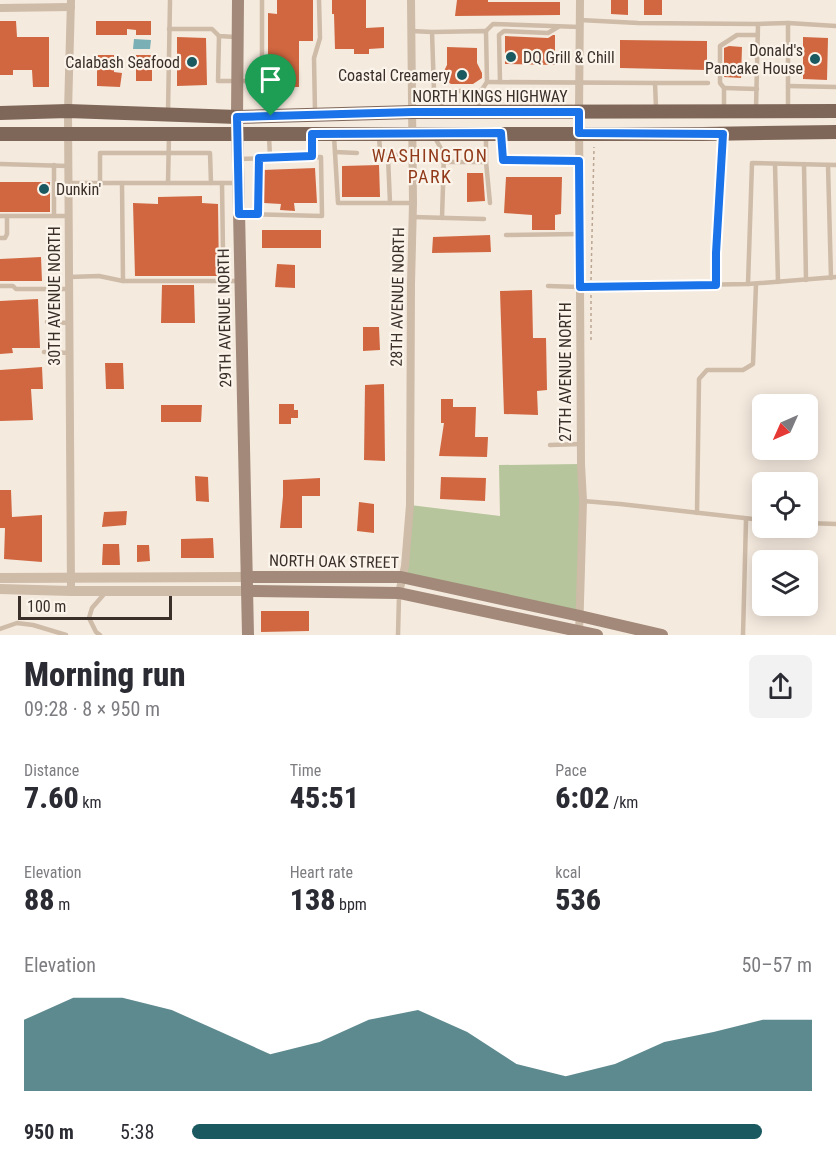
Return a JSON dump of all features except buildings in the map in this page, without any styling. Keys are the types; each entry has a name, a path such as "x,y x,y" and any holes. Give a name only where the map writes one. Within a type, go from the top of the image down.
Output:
{"main road":[{"name":"29TH AVENUE NORTH","path":"238,0 237,159 248,635"},
{"name":"NORTH KINGS HIGHWAY","path":"0,113 68,111 237,117 413,112 836,111"},
{"path":"0,134 836,132"},
{"name":"NORTH OAK STREET","path":"248,577 401,577 662,635"},
{"name":"NORTH OAK STREET","path":"248,591 399,593 597,635"}],"street":[{"name":"28TH AVENUE NORTH","path":"399,593 405,566 410,505 413,217 411,0"},
{"name":"27TH AVENUE NORTH","path":"579,633 583,501 579,234 580,0"},
{"path":"1,5 71,4"},
{"name":"30TH AVENUE NORTH","path":"71,4 68,111 71,591"},
{"name":"NORTH OAK STREET","path":"0,578 248,577"},
{"name":"NORTH OAK STREET","path":"0,589 248,591"}],"lane":[{"path":"262,0 262,81 267,92 289,92"},
{"path":"315,115 314,58 320,38 319,0"},
{"path":"168,115 170,1"},
{"path":"411,31 486,31 494,24 558,27 580,23 788,23 836,26"},
{"path":"788,23 788,111"},
{"path":"756,111 758,24"},
{"path":"500,82 500,35 504,31 548,33 558,27"},
{"path":"169,29 212,29 219,36 238,37"},
{"path":"432,32 434,91 481,91 487,82 486,31"},
{"path":"724,110 724,88 720,82 720,46 737,35 758,35"},
{"path":"219,36 218,81 262,81"},
{"path":"487,82 708,83"},
{"path":"655,83 656,111"},
{"path":"788,86 836,87"},
{"path":"724,88 757,89"},
{"path":"441,91 442,112"},
{"path":"478,91 479,112"},
{"path":"271,92 271,116"},
{"path":"433,133 444,154 442,218"},
{"path":"486,133 490,203"},
{"path":"501,133 503,160 579,161"},
{"path":"168,183 170,134"},
{"path":"268,134 270,157"},
{"path":"312,134 312,156"},
{"path":"334,134 338,203 413,203"},
{"path":"379,134 380,150 388,157 390,203"},
{"path":"716,285 723,134"},
{"path":"335,152 357,153"},
{"path":"100,183 100,153 210,153 211,183"},
{"path":"388,157 412,154"},
{"path":"237,159 321,157 322,216 239,214"},
{"path":"258,214 259,158"},
{"path":"443,162 486,162"},
{"path":"0,164 68,166"},
{"path":"748,284 752,164 836,165"},
{"path":"775,164 778,282"},
{"path":"804,164 806,280"},
{"path":"54,165 54,216"},
{"path":"549,286 756,284 834,278 828,165"},
{"path":"68,183 238,183"},
{"path":"122,183 123,280"},
{"path":"222,183 223,253"},
{"path":"0,216 69,216"},
{"path":"2,238 7,234 7,216"},
{"path":"413,217 484,219"},
{"path":"506,235 579,234"},
{"path":"223,261 224,281"},
{"path":"69,277 239,281"},
{"path":"697,513 699,379 707,370 743,370 753,364 756,284"},
{"path":"0,286 13,286 16,289 69,289"},
{"path":"47,322 70,323"},
{"path":"44,352 70,353"},
{"path":"550,445 581,444"},
{"path":"583,501 752,520"},
{"path":"743,635 746,520"},
{"path":"818,523 836,524"},
{"path":"100,635 89,618 92,608 106,591"},
{"path":"398,635 399,593"},
{"path":"0,629 17,623 33,625 66,635"}],"green space":[{"path":"581,464 580,616 401,577 410,505 500,516 499,465"}],"water":[{"path":"134,39 151,40 150,49 133,49"}],"place":[{"name":"DQ Grill & Chill","path":"511,57"},
{"name":"Donald's Pancake House","path":"815,59"},
{"name":"Calabash Seafood","path":"192,62"},
{"name":"Coastal Creamery","path":"462,75"},
{"name":"Dunkin'","path":"44,189"}],"district":[{"name":"WASHINGTON PARK","path":"430,166"}],"route":[{"path":"413,112 579,112 579,133 723,134 716,285 580,287 579,161 503,160 501,133 312,134 312,156 259,158 258,214 239,214 237,117 271,116 413,112"}]}
